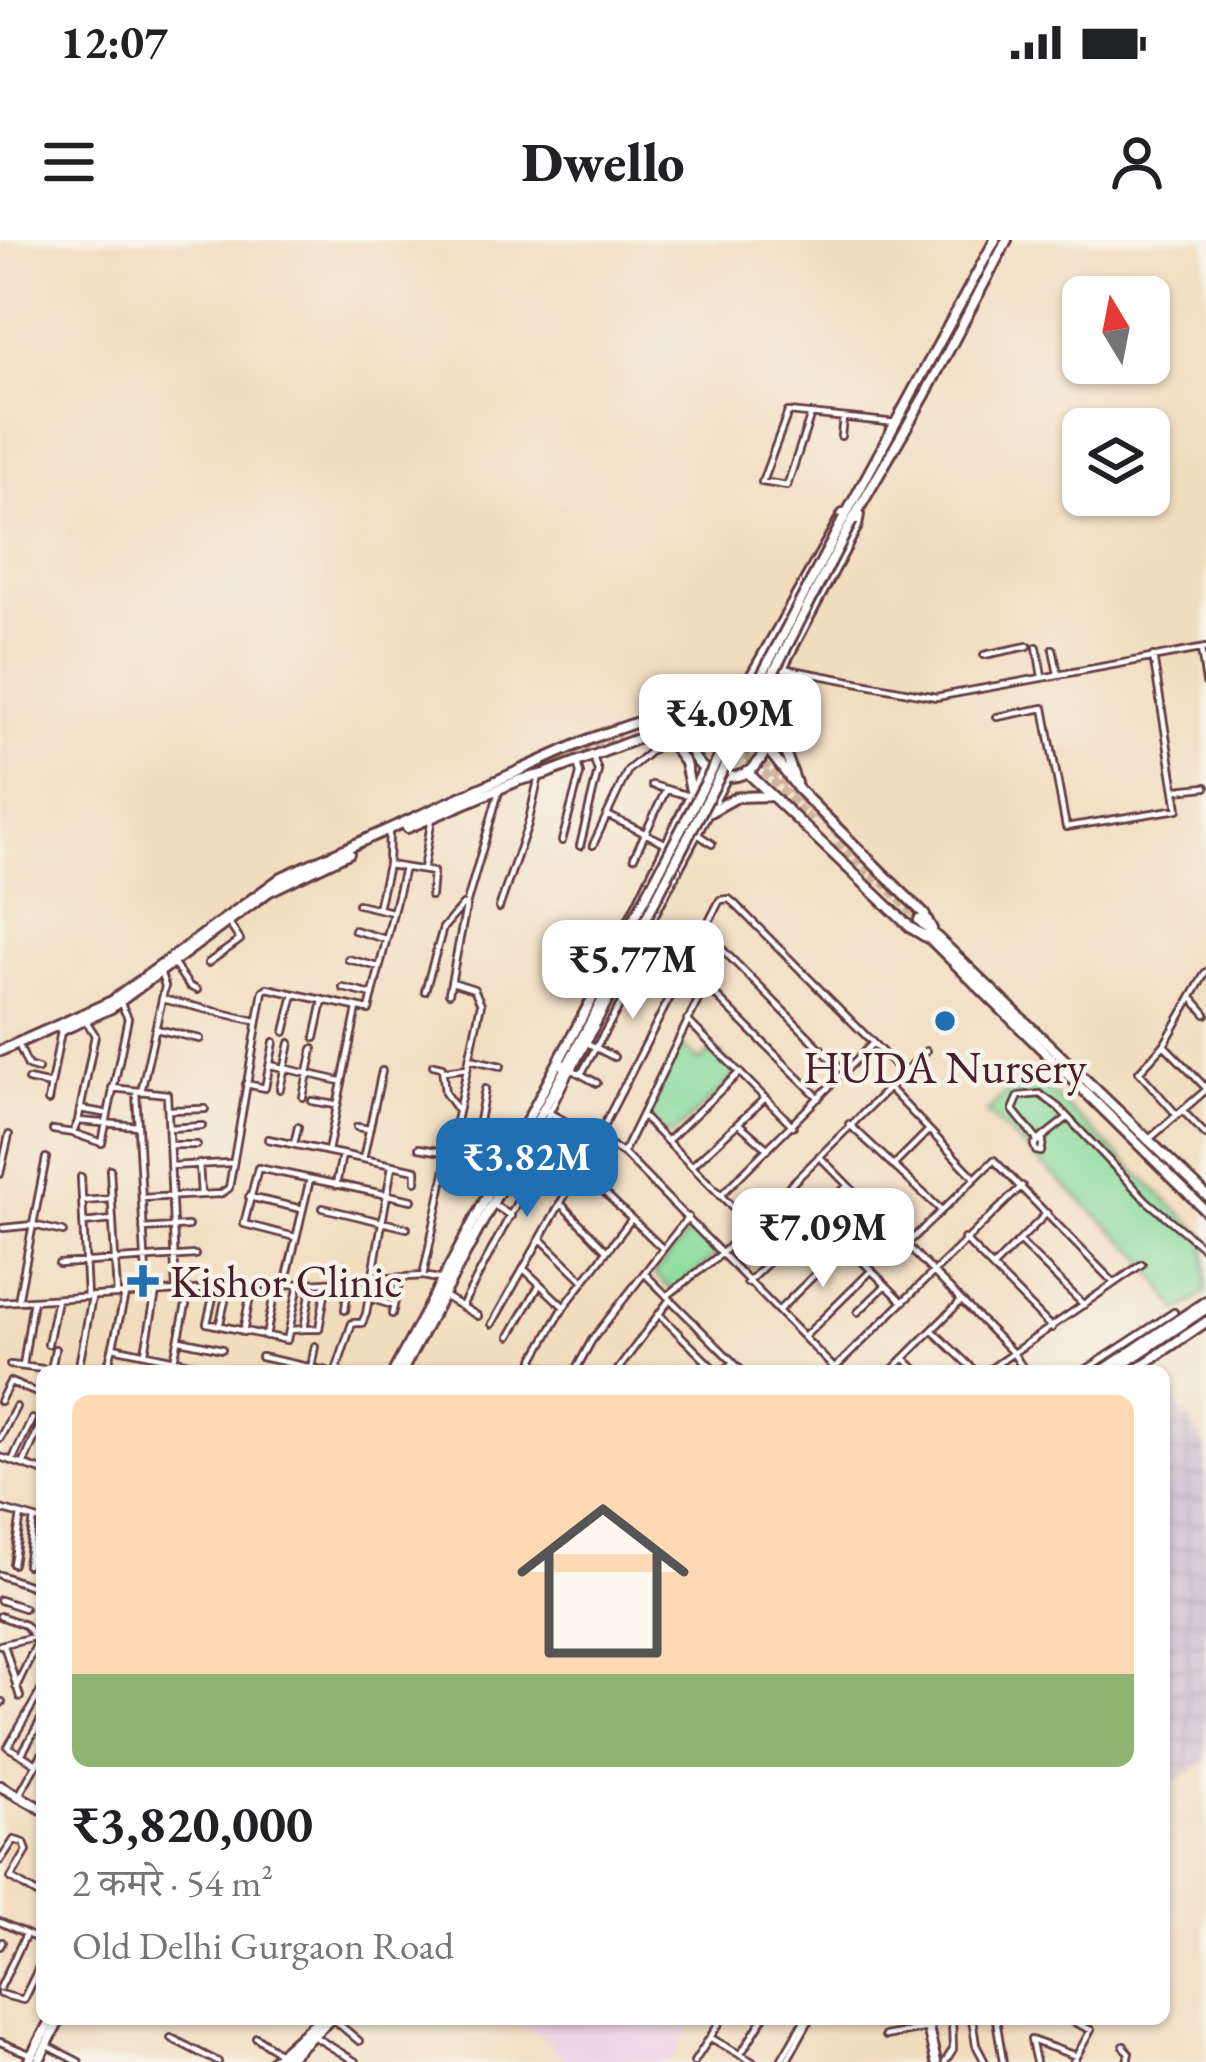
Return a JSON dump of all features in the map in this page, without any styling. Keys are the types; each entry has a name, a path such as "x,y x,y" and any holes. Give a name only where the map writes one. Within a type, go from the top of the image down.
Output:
{"main road":[{"path":"418,1332 491,1203 498,1181 526,1148 546,1111 848,516 995,240"},
{"path":"933,938 924,914 799,790 766,747 761,718 857,526 860,507 926,395 1007,240"},
{"path":"737,701 839,517 860,507"},
{"path":"781,671 779,729 799,790"},
{"path":"0,1054 86,1021 120,1002 286,882 390,832 500,788 575,746 752,676"},
{"path":"649,718 700,712 721,700 737,701 761,718"},
{"path":"700,712 690,735 692,753 704,768 726,777 747,772 766,747"},
{"path":"519,777 539,776 592,754 664,734 690,735"},
{"path":"664,734 685,763 690,794"},
{"path":"0,1054 97,1010 265,888 549,764"},
{"path":"401,1365 442,1280 569,1067 622,931 704,768"},
{"path":"747,772 911,928 933,938"},
{"path":"613,959 629,948 726,777"},
{"path":"704,817 737,797 774,797"},
{"path":"917,922 1206,1211"},
{"path":"1143,1145 1206,1195"},
{"path":"1113,1365 1206,1312"},
{"path":"1122,1365 1206,1312"},
{"path":"1131,1365 1206,1312"},
{"path":"1141,1365 1206,1312"},
{"path":"0,1786 36,1806"},
{"path":"33,2060 53,2025"},
{"path":"310,2032 315,2025"},
{"path":"284,2055 321,2025"},
{"path":"927,2025 940,2062"}],"street":[{"path":"811,414 787,486 762,482 788,412 811,414 843,418 897,423"},
{"path":"841,436 843,418"},
{"path":"984,655 1028,646"},
{"path":"1037,647 1042,677"},
{"path":"781,671 929,697 1204,648 1206,683"},
{"path":"1053,649 1058,674"},
{"path":"997,717 1044,708 1066,827 1178,809 1153,656"},
{"path":"593,845 628,770 664,734"},
{"path":"580,845 598,771 592,754"},
{"path":"562,841 580,774 577,761"},
{"path":"499,908 539,776"},
{"path":"652,785 690,794"},
{"path":"449,993 466,902 500,788"},
{"path":"1174,790 1206,788"},
{"path":"634,857 666,790"},
{"path":"570,810 587,814"},
{"path":"607,815 665,843"},
{"path":"423,869 432,818"},
{"path":"378,908 390,832"},
{"path":"696,833 712,844"},
{"path":"388,865 433,872 431,896"},
{"path":"142,1198 220,1193 229,1188 244,1083 265,989 369,1010 404,868"},
{"path":"492,1324 598,1137 717,904 729,899 902,1072"},
{"path":"425,991 443,928 466,902"},
{"path":"358,904 392,912"},
{"path":"208,963 240,940 228,922"},
{"path":"353,930 385,939"},
{"path":"703,930 844,1072"},
{"path":"566,940 613,959"},
{"path":"629,948 649,952 706,985 819,1098"},
{"path":"597,1083 569,1067 596,1047 649,952"},
{"path":"348,958 379,967"},
{"path":"172,963 196,991"},
{"path":"147,1293 139,1092 166,983 160,972"},
{"path":"1206,972 1164,1045 1139,1075 1206,1135"},
{"path":"423,1276 482,999 474,989 452,982"},
{"path":"623,1153 706,985"},
{"path":"343,988 373,994"},
{"path":"285,1032 293,994"},
{"path":"1192,998 1206,1014"},
{"path":"162,999 257,1021"},
{"path":"315,1038 322,1001"},
{"path":"53,1130 102,1143 128,1018 120,1002"},
{"path":"328,1152 357,1009"},
{"path":"687,1020 793,1126"},
{"path":"73,1132 95,1035 86,1021"},
{"path":"156,1029 200,1039"},
{"path":"48,1101 61,1031"},
{"path":"582,1041 614,1057"},
{"path":"244,1083 265,1088 274,1042"},
{"path":"280,1089 290,1042"},
{"path":"720,1196 872,1045"},
{"path":"1143,1145 1206,1089 1164,1045"},
{"path":"20,1048 30,1068 38,1070"},
{"path":"303,1097 313,1048"},
{"path":"621,1365 669,1298 721,1254 926,1051"},
{"path":"470,1058 501,1066"},
{"path":"270,1065 343,1082"},
{"path":"433,1065 440,1065 445,1093 458,1111"},
{"path":"443,1071 467,1068"},
{"path":"363,1160 382,1071"},
{"path":"668,1140 740,1072"},
{"path":"28,1080 51,1085"},
{"path":"888,1087 974,1177"},
{"path":"112,1088 165,1092 176,1291"},
{"path":"469,1174 485,1089"},
{"path":"1068,1117 1037,1142 1012,1110 1019,1096 1040,1094 1068,1117 1148,1201 1206,1250"},
{"path":"693,1166 765,1098"},
{"path":"312,1101 338,1105"},
{"path":"80,1109 106,1114"},
{"path":"168,1110 205,1109"},
{"path":"546,1111 623,1153 829,1365"},
{"path":"642,1116 750,1225"},
{"path":"78,1121 138,1126"},
{"path":"739,1123 768,1149"},
{"path":"849,1124 940,1209"},
{"path":"169,1128 202,1126"},
{"path":"294,1144 298,1127"},
{"path":"357,1127 369,1129"},
{"path":"894,1165 928,1130"},
{"path":"0,1174 9,1135"},
{"path":"268,1139 417,1172 416,1181"},
{"path":"169,1145 197,1144"},
{"path":"419,1148 449,1153"},
{"path":"526,1148 564,1171"},
{"path":"336,1185 342,1155"},
{"path":"819,1156 1020,1365"},
{"path":"461,1306 542,1157"},
{"path":"18,1300 46,1158"},
{"path":"906,1245 994,1160 1114,1283"},
{"path":"170,1166 232,1162"},
{"path":"199,1164 201,1195"},
{"path":"338,1365 352,1323 362,1323 369,1298 392,1166"},
{"path":"295,1237 246,1226 258,1168 412,1200"},
{"path":"110,1169 117,1295"},
{"path":"450,1169 523,1192"},
{"path":"580,1169 661,1247"},
{"path":"79,1365 90,1297 81,1177"},
{"path":"285,1285 310,1179"},
{"path":"747,1283 848,1185"},
{"path":"839,1365 1022,1186"},
{"path":"249,1197 302,1209"},
{"path":"82,1201 111,1199"},
{"path":"491,1203 511,1216"},
{"path":"560,1203 606,1250"},
{"path":"323,1208 407,1228"},
{"path":"993,1267 1047,1213"},
{"path":"579,1365 592,1340 688,1216"},
{"path":"817,1216 901,1300"},
{"path":"83,1223 113,1220"},
{"path":"536,1365 534,1359 565,1307 630,1221"},
{"path":"3,1228 33,1225 63,1232"},
{"path":"143,1228 188,1226"},
{"path":"540,1238 584,1281"},
{"path":"964,1239 1052,1328"},
{"path":"1020,1242 1084,1305"},
{"path":"778,1311 845,1245"},
{"path":"59,1264 195,1255"},
{"path":"462,1257 482,1269"},
{"path":"996,1365 1142,1264"},
{"path":"392,1314 394,1268"},
{"path":"523,1269 565,1307"},
{"path":"804,1337 872,1270"},
{"path":"643,1271 736,1365"},
{"path":"0,1302 423,1276 442,1280"},
{"path":"345,1310 349,1280"},
{"path":"291,1329 319,1329 327,1282"},
{"path":"215,1289 207,1323 287,1340 299,1283"},
{"path":"304,1329 312,1283"},
{"path":"510,1336 540,1284"},
{"path":"266,1336 276,1285"},
{"path":"858,1312 886,1285"},
{"path":"243,1332 252,1287"},
{"path":"220,1325 228,1288"},
{"path":"174,1360 189,1291"},
{"path":"145,1354 156,1292"},
{"path":"108,1365 125,1295"},
{"path":"442,1295 478,1316"},
{"path":"369,1298 394,1305"},
{"path":"48,1344 57,1299"},
{"path":"23,1366 33,1300"},
{"path":"897,1365 961,1301"},
{"path":"1093,1365 1174,1312"},
{"path":"659,1314 714,1365"},
{"path":"932,1330 969,1365"},
{"path":"178,1340 222,1349"},
{"path":"312,1365 315,1346"},
{"path":"113,1347 199,1365"},
{"path":"55,1348 55,1365"},
{"path":"261,1357 297,1365 299,1354"},
{"path":"904,1358 911,1365"},
{"path":"279,1365 280,1361"},
{"path":"729,1365 733,1362"},
{"path":"10,1365 36,1368"},
{"path":"0,1401 10,1382 36,1393"},
{"path":"0,1438 16,1407"},
{"path":"12,1461 32,1419"},
{"path":"23,1465 36,1433"},
{"path":"0,1458 36,1469"},
{"path":"0,1509 36,1519"},
{"path":"14,1564 21,1515"},
{"path":"27,1565 36,1528"},
{"path":"0,1575 36,1588"},
{"path":"0,1600 24,1608"},
{"path":"9,1609 3,1617 25,1625 36,1639"},
{"path":"20,1697 2,1645 36,1642"},
{"path":"16,1687 36,1646"},
{"path":"36,1699 8,1748 36,1763"},
{"path":"20,1755 36,1728"},
{"path":"17,1732 29,1739"},
{"path":"18,1797 36,1766"},
{"path":"0,1861 16,1839 27,1848 11,1878 36,1893"},
{"path":"0,1840 9,1845"},
{"path":"0,1922 36,1938"},
{"path":"26,1934 3,1972 0,1991 23,2000 36,1973"},
{"path":"302,2025 356,2062"},
{"path":"339,2025 359,2041"},
{"path":"694,2062 718,2025"},
{"path":"740,2055 760,2025"},
{"path":"783,2062 805,2025"},
{"path":"885,2036 924,2025"},
{"path":"940,2062 952,2048 952,2025"},
{"path":"973,2025 985,2062"},
{"path":"997,2025 1003,2062"},
{"path":"1036,2062 1031,2040 1074,2059 1091,2030 1080,2025"},
{"path":"256,2037 284,2055"},
{"path":"171,2038 218,2062"},
{"path":"710,2038 753,2062"},
{"path":"46,2040 80,2062"},
{"path":"0,2042 33,2060"},
{"path":"1124,2046 1129,2053 1127,2062"}],"shaded area":[{"path":"1170,1392 1206,1448 1206,1761 1172,1783"},
{"path":"524,2025 692,2025 670,2062 570,2062 550,2048 552,2044"}],"green space":[{"path":"682,1045 700,1061 714,1049 738,1074 671,1136 647,1120"},
{"path":"1028,1071 1206,1237 1206,1292 1179,1312 1143,1258 987,1113"},
{"path":"691,1230 717,1255 673,1292 654,1273"}],"tunnel":[{"path":"555,759 620,731 655,722 688,720 712,728 774,774 919,920"},
{"path":"682,724 737,750 812,821"},
{"path":"550,767 621,738"},
{"path":"836,844 876,884"}],"place":[{"name":"HUDA Nursery","path":"945,1021"},
{"name":"Kishor Clinic","path":"143,1281"}]}
